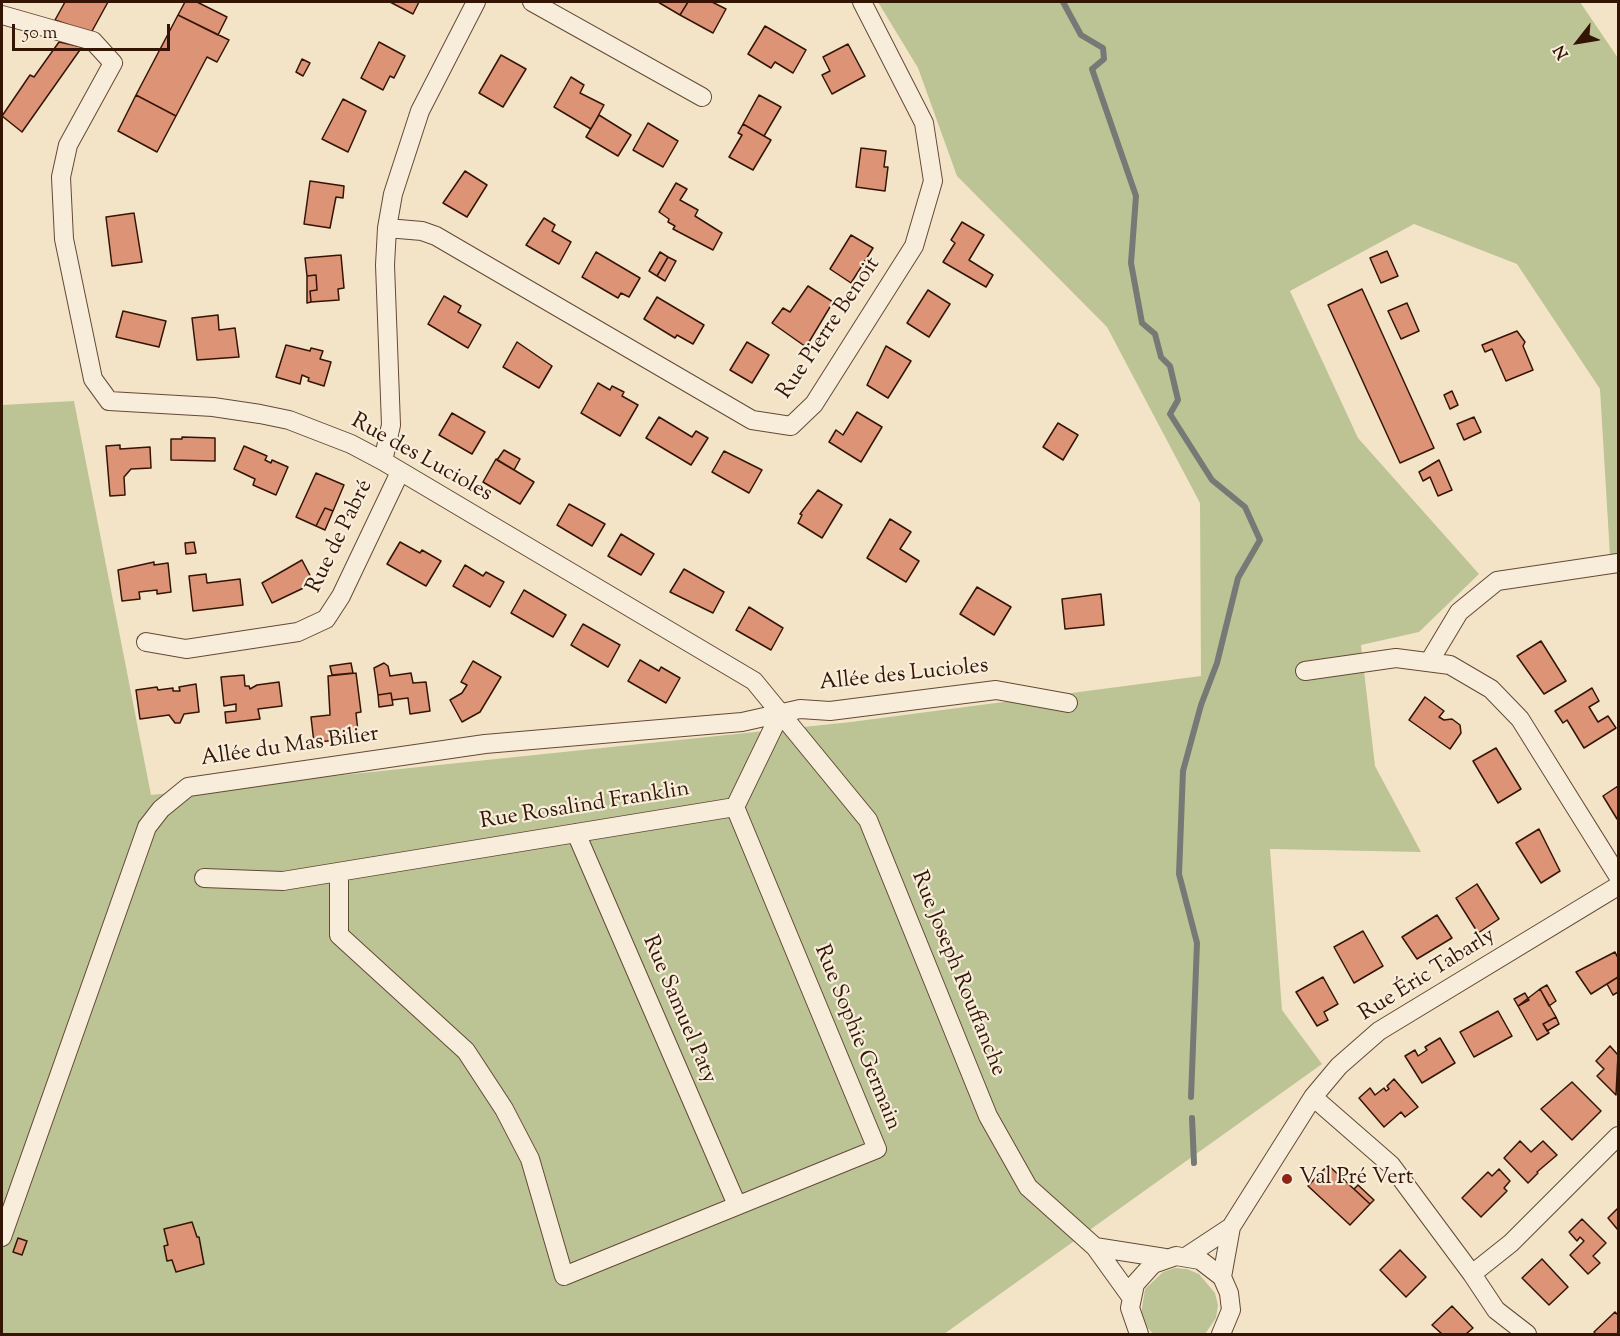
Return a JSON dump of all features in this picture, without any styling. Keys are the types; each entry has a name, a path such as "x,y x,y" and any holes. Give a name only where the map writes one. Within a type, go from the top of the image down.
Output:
{"street":[{"path":"383,461 391,424 385,298 387,228 405,152 420,111 476,2"},
{"path":"532,2 702,97"},
{"name":"Rue Pierre Benoit","path":"387,228 422,231 436,236 752,420 791,426 814,405 914,246 933,181 924,123 862,2"},
{"name":"Rue des Lucioles","path":"2,15 93,41 113,63 68,145 61,177 64,239 93,380 109,401 213,407 289,420 351,444 754,681 781,712"},
{"name":"Rue de Pabré","path":"146,642 186,649 298,632 326,619 341,596 400,472"},
{"path":"1429,662 1459,612 1497,581 1618,563"},
{"path":"1305,670 1396,658 1450,665 1491,689 1520,719 1618,876"},
{"name":"Allée des Lucioles","path":"781,712 800,709 830,711 996,690 1068,703"},
{"path":"735,807 781,712"},
{"name":"Allée du Mas Bilier","path":"2,1237 147,827 160,809 188,787 485,744 742,722 781,712"},
{"name":"Rue Joseph Rouffanche","path":"781,712 868,820 988,1116 1028,1186 1095,1247"},
{"name":"Rue Rosalind Franklin","path":"204,878 283,881 735,807"},
{"name":"Rue Sophie Germain","path":"735,807 876,1149 737,1205"},
{"name":"Rue Samuel Paty","path":"576,833 737,1205"},
{"path":"339,872 339,935 466,1051 504,1109 530,1159 564,1276 737,1205"},
{"name":"Rue Éric Tabarly","path":"1222,1278 1232,1227 1313,1097 1339,1066 1379,1031 1618,886"},
{"path":"1313,1097 1391,1165 1472,1274 1496,1311 1527,1335"},
{"path":"1472,1274 1511,1243 1618,1138"},
{"name":"Rue Éric Tabarly","path":"1187,1256 1232,1227"},
{"path":"1095,1247 1165,1258 1187,1256 1212,1267 1222,1278 1229,1293 1231,1310 1221,1335"},
{"path":"1095,1247 1131,1296"},
{"path":"1137,1333 1130,1308 1131,1296 1143,1273 1165,1258"}],"green space":[{"path":"878,2 1580,2 1618,58 1618,555 1610,556 1600,389 1517,264 1414,224 1290,291 1358,438 1479,574 1419,632 1361,645 1375,766 1421,852 1270,849 1282,1010 1322,1064 944,1334 2,1334 2,405 74,401 151,795 851,722 1201,676 1200,503 1107,327 957,176 918,68"},
{"path":"1175,1268 1187,1269 1199,1274 1215,1293 1218,1305 1216,1318 1205,1334 1153,1334 1146,1326 1141,1314 1145,1289 1163,1272"}],"building":[{"path":"65,2 108,2 91,33 55,20"},
{"path":"185,2 197,2 227,17 218,35 178,15"},
{"path":"390,2 419,2 413,14"},
{"path":"658,2 688,2 680,15"},
{"path":"688,2 712,2 726,9 713,33 680,15"},
{"path":"178,15 229,40 217,62 207,57 176,116 136,95"},
{"path":"765,26 806,50 793,73 775,62 771,68 748,54"},
{"path":"59,42 82,47 22,132 2,116 30,75 34,77"},
{"path":"379,42 405,56 394,78 390,76 383,90 361,78"},
{"path":"848,44 865,76 832,94 822,75 830,71 823,57"},
{"path":"501,55 526,69 503,107 479,93"},
{"path":"302,59 310,63 303,76 296,72"},
{"path":"571,77 584,85 580,93 604,105 591,129 554,107"},
{"path":"136,95 176,116 157,152 118,131"},
{"path":"759,95 781,107 764,136 743,124"},
{"path":"343,99 366,111 348,152 322,139"},
{"path":"599,115 631,135 618,156 586,137"},
{"path":"648,123 678,141 663,167 633,150"},
{"path":"743,124 771,140 753,170 729,157 742,135 738,133"},
{"path":"861,148 886,151 884,167 888,167 885,191 856,187"},
{"path":"465,171 487,185 467,217 443,203"},
{"path":"310,181 344,186 343,198 336,197 330,228 304,224"},
{"path":"676,183 687,189 680,200 698,210 695,216 722,233 713,250 673,229 675,226 659,212"},
{"path":"134,213 142,262 112,266 106,217"},
{"path":"544,218 555,225 552,231 571,242 559,264 526,245"},
{"path":"962,222 984,235 969,260 993,275 986,287 943,262 955,243 951,240"},
{"path":"851,235 873,248 851,283 830,269"},
{"path":"1387,251 1398,276 1381,283 1370,258"},
{"path":"596,252 640,278 629,297 621,293 618,298 582,277"},
{"path":"660,252 668,257 657,276 649,271"},
{"path":"341,255 344,288 338,289 339,300 311,302 310,291 317,290 316,275 307,276 305,258"},
{"path":"668,257 676,261 665,281 657,276"},
{"path":"316,275 317,290 310,291 311,302 307,303 307,276"},
{"path":"808,286 833,302 806,347 772,323 783,308 790,312"},
{"path":"1362,289 1434,448 1400,463 1328,305"},
{"path":"928,290 950,304 929,337 907,323"},
{"path":"444,296 461,306 458,312 481,325 468,348 428,324"},
{"path":"657,297 704,325 693,344 677,335 675,338 644,319"},
{"path":"1407,303 1419,331 1401,339 1388,311"},
{"path":"123,311 166,321 159,347 116,337"},
{"path":"218,315 219,330 235,328 239,357 197,360 192,318"},
{"path":"1517,331 1525,342 1523,346 1533,370 1506,381 1492,349 1485,352 1482,345"},
{"path":"517,342 552,366 539,388 503,367"},
{"path":"747,342 769,355 752,383 730,370"},
{"path":"286,345 310,351 311,348 323,351 320,359 331,362 324,386 308,381 309,378 302,375 300,384 276,377"},
{"path":"886,346 911,361 888,398 867,385"},
{"path":"598,383 610,390 612,386 624,392 622,396 638,405 620,436 581,413"},
{"path":"1452,391 1458,405 1450,409 1444,395"},
{"path":"857,412 882,427 861,462 829,442 836,430 843,435"},
{"path":"452,413 485,432 472,454 439,435"},
{"path":"659,417 692,437 696,431 708,438 691,465 646,438"},
{"path":"1474,417 1481,432 1464,440 1457,424"},
{"path":"1058,423 1078,435 1063,460 1043,447"},
{"path":"182,437 215,438 215,461 171,460 171,439 182,439"},
{"path":"120,445 120,449 150,447 151,468 131,469 124,477 125,495 110,496 106,446"},
{"path":"244,446 267,456 265,460 271,463 272,460 288,467 276,495 253,485 255,479 234,469"},
{"path":"504,450 520,459 514,470 497,460"},
{"path":"724,451 762,470 749,493 712,472"},
{"path":"496,459 534,482 520,504 483,482"},
{"path":"1439,460 1452,490 1438,496 1430,477 1423,481 1419,472"},
{"path":"316,473 344,485 333,511 325,508 316,526 296,517"},
{"path":"818,490 842,505 822,538 798,523 802,515 800,514"},
{"path":"569,504 605,524 592,546 557,525"},
{"path":"325,508 333,511 325,530 316,526"},
{"path":"890,519 911,532 900,549 919,561 906,582 867,558"},
{"path":"621,534 654,554 641,575 608,556"},
{"path":"194,542 196,553 186,554 185,543"},
{"path":"400,542 420,553 422,550 441,561 426,586 387,564"},
{"path":"302,560 314,583 272,603 262,583"},
{"path":"154,562 154,565 168,563 171,592 157,594 157,590 139,592 140,599 122,601 118,570"},
{"path":"465,565 483,576 486,572 504,582 490,607 453,586"},
{"path":"684,569 724,592 713,613 670,592"},
{"path":"206,574 207,583 240,579 243,605 193,611 189,576"},
{"path":"977,587 1011,607 994,635 960,614"},
{"path":"524,590 566,615 553,637 511,613"},
{"path":"1101,594 1104,625 1065,629 1062,599"},
{"path":"749,607 783,628 771,650 736,630"},
{"path":"583,624 620,645 608,667 571,645"},
{"path":"1541,641 1566,681 1544,694 1517,656"},
{"path":"640,660 659,671 661,667 680,678 666,703 628,681"},
{"path":"473,661 501,677 480,712 462,722 450,700 462,693 467,685 461,682"},
{"path":"351,663 353,673 332,675 330,666"},
{"path":"384,663 388,666 390,676 411,673 413,683 426,682 430,711 410,714 408,698 392,700 391,693 378,695 374,668"},
{"path":"356,673 361,712 356,713 358,732 333,735 334,740 314,743 311,717 330,715 328,676"},
{"path":"244,675 245,686 249,686 250,689 257,685 279,682 282,706 258,709 260,719 226,723 225,712 236,711 236,704 224,706 221,677"},
{"path":"196,684 199,712 184,714 180,723 175,723 169,715 140,719 136,690 157,687 158,690 173,688 173,691 180,691 179,687"},
{"path":"1592,688 1599,701 1589,707 1598,722 1608,716 1616,728 1584,748 1567,720 1563,723 1555,711"},
{"path":"391,693 393,705 379,707 378,695"},
{"path":"1425,697 1444,711 1439,717 1444,720 1452,719 1460,725 1461,733 1450,749 1409,720"},
{"path":"1496,748 1521,789 1498,803 1473,761"},
{"path":"1618,786 1618,818 1617,819 1603,796"},
{"path":"1539,829 1560,871 1541,883 1516,843"},
{"path":"1477,884 1499,919 1478,933 1456,898"},
{"path":"1437,915 1452,938 1417,959 1402,937"},
{"path":"1363,931 1383,966 1354,983 1334,947"},
{"path":"1615,952 1618,958 1618,977 1591,994 1576,972"},
{"path":"1323,977 1338,1004 1324,1012 1328,1020 1317,1026 1296,992"},
{"path":"1618,977 1618,992 1613,995 1607,984"},
{"path":"1547,985 1556,1001 1549,1006 1540,989"},
{"path":"1540,989 1556,1017 1543,1024 1549,1033 1537,1040 1518,1006"},
{"path":"1525,993 1529,1000 1518,1006 1514,999"},
{"path":"1498,1011 1512,1036 1474,1057 1460,1032"},
{"path":"1556,1017 1559,1024 1547,1031 1543,1024"},
{"path":"1440,1038 1455,1063 1422,1083 1405,1056 1415,1050 1418,1056 1427,1050 1425,1047"},
{"path":"1610,1046 1618,1055 1616,1095 1597,1076 1604,1069 1596,1061"},
{"path":"1394,1079 1418,1107 1405,1117 1401,1112 1384,1127 1359,1098 1370,1088 1375,1095 1384,1088 1386,1091 1389,1089 1387,1086"},
{"path":"1572,1082 1601,1111 1572,1140 1541,1109"},
{"path":"1520,1141 1531,1152 1543,1141 1557,1155 1528,1183 1504,1158"},
{"path":"1328,1165 1370,1204 1350,1225 1308,1186"},
{"path":"1499,1169 1510,1181 1504,1188 1507,1191 1481,1217 1462,1198 1488,1172 1492,1176"},
{"path":"1358,1185 1374,1200 1370,1204 1354,1189"},
{"path":"1618,1208 1618,1230 1608,1218"},
{"path":"1582,1219 1606,1243 1593,1256 1600,1263 1588,1274 1570,1255 1584,1241 1580,1237 1577,1241 1569,1232"},
{"path":"192,1222 197,1237 199,1237 204,1264 176,1272 172,1260 167,1261 164,1246 168,1245 164,1229"},
{"path":"18,1238 27,1241 22,1255 13,1252"},
{"path":"1400,1250 1426,1277 1406,1297 1380,1270"},
{"path":"1542,1259 1568,1287 1549,1305 1522,1278"},
{"path":"1452,1306 1473,1328 1466,1334 1442,1334 1432,1325"},
{"path":"1615,1312 1618,1315 1618,1334 1596,1334 1594,1332"}],"waterway":[{"path":"1063,2 1081,35 1103,48 1104,59 1092,69 1136,196 1131,263 1142,323 1155,334 1161,357 1170,366 1178,400 1170,414 1212,480 1245,507 1260,540 1238,578 1217,663 1201,705 1183,771 1179,874 1197,943 1191,1097"},
{"path":"1192,1118 1194,1163"}],"place":[{"name":"Val Pré Vert","path":"1287,1179"}]}
